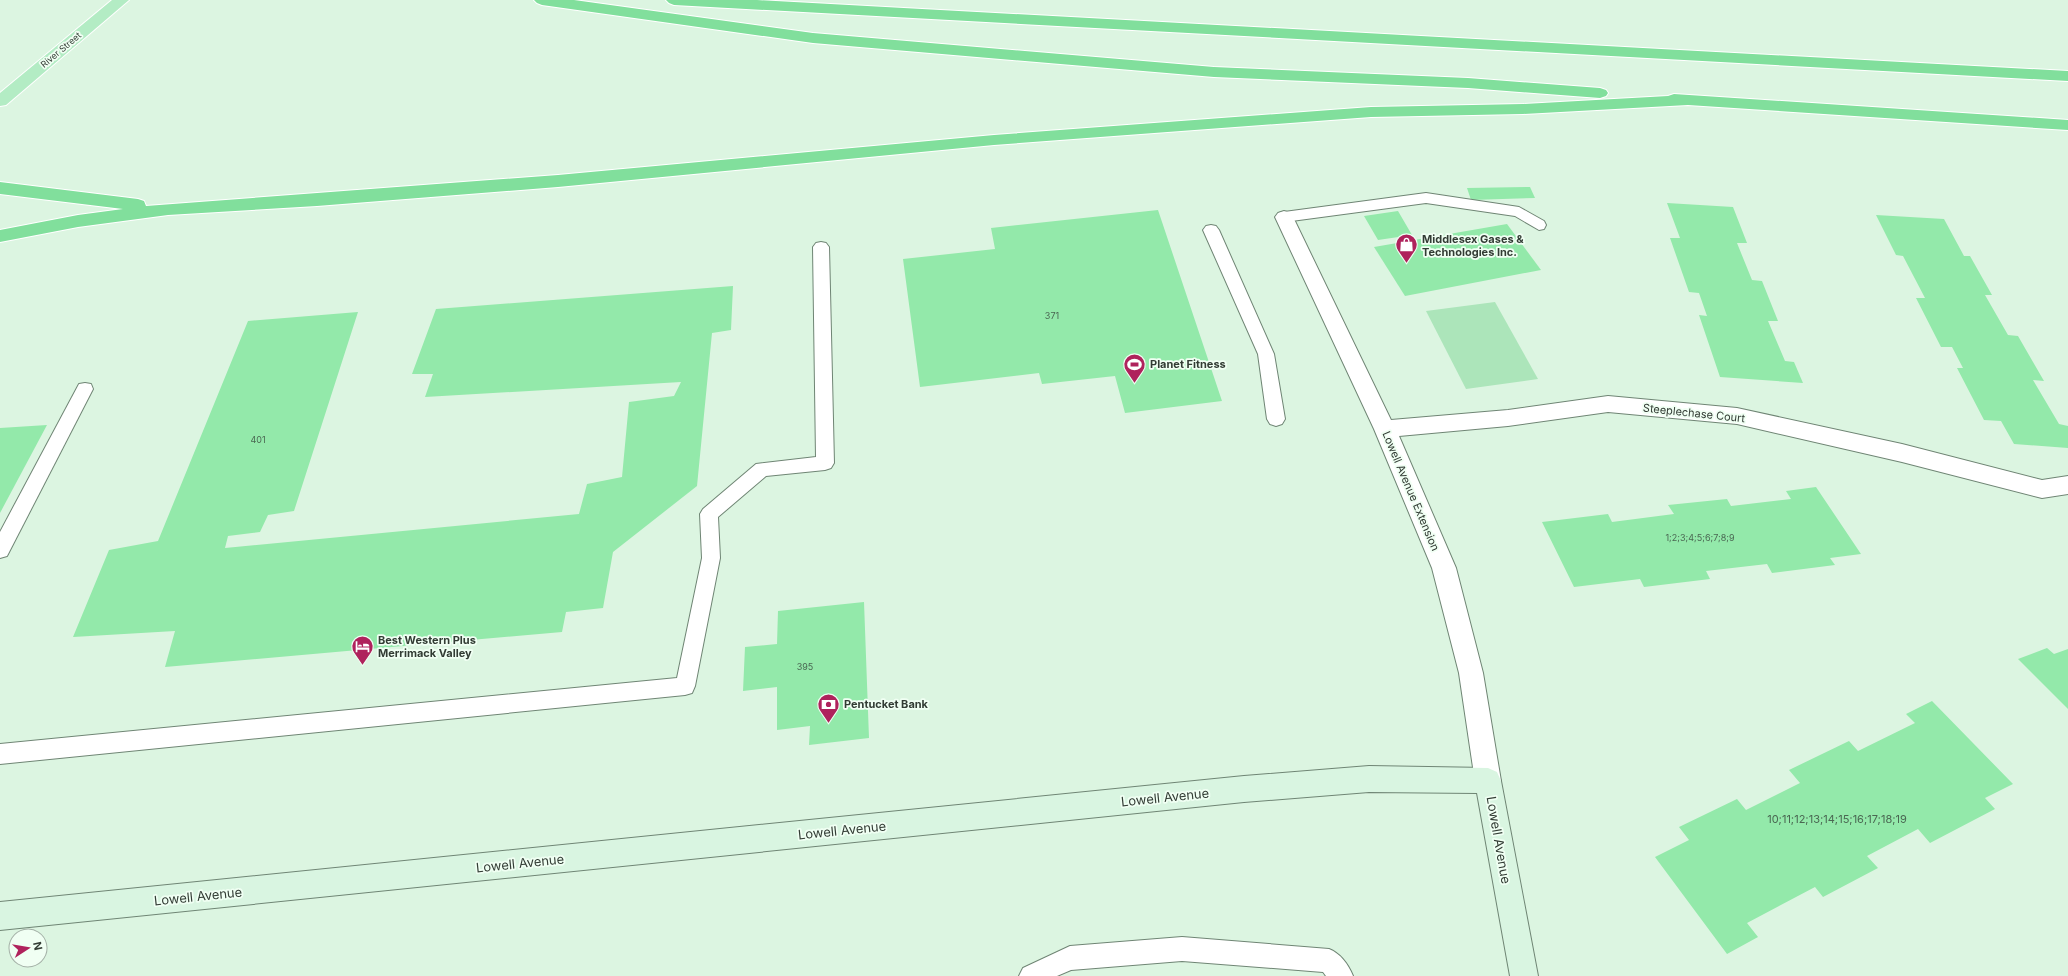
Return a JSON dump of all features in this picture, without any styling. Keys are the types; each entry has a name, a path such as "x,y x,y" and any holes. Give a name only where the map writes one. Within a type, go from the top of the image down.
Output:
{"highway":[{"path":"542,0 806,37 1214,72 1468,83 1688,100 2068,125"},
{"path":"674,0 2068,76"},
{"path":"0,236 78,221 168,209 318,200 558,181 994,140 1370,112 1523,109 1688,100"},
{"path":"0,188 168,209"}],"main road":[{"name":"River Street","path":"0,101 121,0"},
{"name":"Lowell Avenue","path":"1,917 1244,789 1369,779 1488,781 1524,976"}],"street":[{"name":"Lowell Avenue Extension","path":"1284,217 1385,430 1444,568 1471,673 1488,781"},
{"name":"Steeplechase Court","path":"1385,430 1508,418 1608,404 1737,416 1902,453 2042,489 2068,485"}],"lane":[{"path":"1284,217 1426,198 1519,212 1539,225"},
{"path":"1211,230 1266,354 1276,419"},
{"path":"0,754 685,686 711,558 709,514 762,469 825,462 821,247"},
{"path":"0,550 85,389"},
{"path":"1032,976 1070,958 1182,950 1329,961 1342,976"}],"green space":[{"path":"1495,302 1538,379 1466,389 1426,311"}],"building":[{"path":"1530,187 1535,198 1471,200 1467,188"},
{"path":"1667,203 1733,207 1747,243 1737,243 1752,280 1762,281 1778,321 1768,321 1785,361 1794,362 1803,383 1720,377 1699,315 1707,316 1699,293 1689,292 1670,238 1680,238"},
{"path":"1158,210 1222,401 1125,413 1115,376 1042,384 1039,373 920,387 903,259 995,249 991,228"},
{"path":"1398,211 1412,235 1378,240 1364,216"},
{"path":"1876,215 1944,219 1964,256 1970,256 1992,295 1985,295 2008,335 2018,336 2044,381 2033,380 2059,424 2068,426 2068,448 2014,444 2001,421 1984,420 1957,368 1963,368 1952,347 1941,347 1916,298 1925,298 1903,256 1896,255"},
{"path":"1507,224 1541,270 1405,296 1374,247"},
{"path":"733,286 731,330 712,333 697,486 613,552 603,608 566,612 562,632 165,667 175,631 73,637 109,550 158,541 248,321 358,312 294,511 268,515 260,532 228,536 225,548 579,514 587,484 622,477 629,402 674,396 681,382 425,397 433,374 412,374 436,309"},
{"path":"47,425 0,513 0,428"},
{"path":"1816,487 1861,554 1830,558 1835,565 1772,573 1767,564 1706,571 1710,579 1644,587 1640,579 1574,587 1542,522 1608,514 1612,522 1674,514 1668,505 1727,499 1731,506 1791,499 1786,491"},
{"path":"864,602 869,738 809,745 810,726 777,730 777,687 743,691 745,647 777,644 778,611"},
{"path":"2047,648 2054,654 2068,649 2068,709 2018,659"},
{"path":"1932,701 2013,784 1985,798 1995,809 1930,843 1918,829 1867,856 1878,868 1823,897 1815,887 1747,923 1758,937 1727,954 1655,857 1689,840 1679,827 1737,799 1746,810 1800,783 1789,770 1849,741 1858,751 1915,723 1906,714"}],"place":[{"name":"Middlesex Gases & Technologies Inc.","path":"1406,264"},
{"name":"Planet Fitness","path":"1135,384"},
{"name":"Best Western Plus Merrimack Valley","path":"363,666"},
{"name":"Pentucket Bank","path":"828,724"}]}
